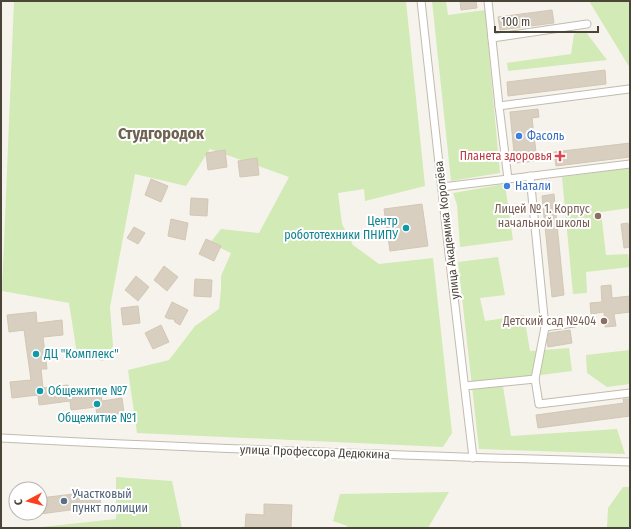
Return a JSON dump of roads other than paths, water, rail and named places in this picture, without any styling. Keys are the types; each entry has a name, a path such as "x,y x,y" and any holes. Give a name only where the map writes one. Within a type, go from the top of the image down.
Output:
{"street":[{"name":"улица Академика Королёва","path":"421,1 474,458"},
{"path":"488,1 508,179"},
{"path":"492,38 587,24"},
{"path":"499,106 629,89"},
{"path":"442,187 630,164"},
{"path":"530,176 545,327 534,379 539,404 630,392"},
{"path":"545,327 574,323"},
{"path":"465,386 534,379"},
{"name":"улица Профессора Дедюкина","path":"1,438 306,452 630,462"}],"place":[{"name":"Фасоль","path":"519,136"},
{"name":"Планета здоровья","path":"560,156"},
{"name":"Натали","path":"507,186"},
{"name":"Лицей № 1. Корпус начальной школы","path":"598,216"},
{"name":"Центр робототехники ПНИПУ","path":"406,228"},
{"name":"Детский сад №404","path":"604,321"},
{"name":"ДЦ \"Комплекс\"","path":"36,354"},
{"name":"Общежитие №7","path":"40,391"},
{"name":"Общежитие №1","path":"97,404"},
{"name":"Участковый пункт полиции","path":"64,501"}],"district":[{"name":"Студгородок","path":"161,133"}]}
